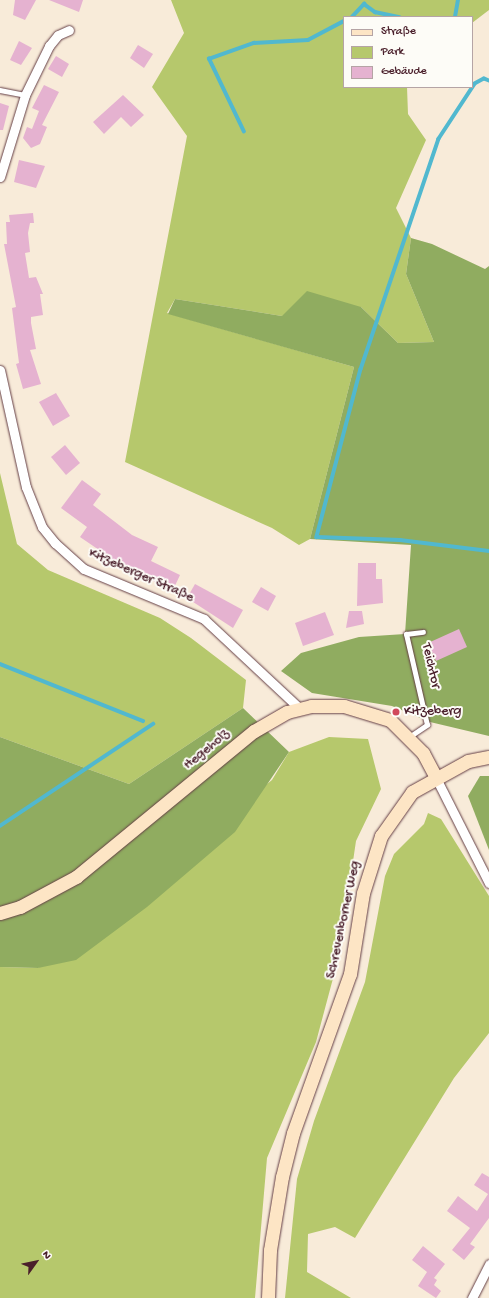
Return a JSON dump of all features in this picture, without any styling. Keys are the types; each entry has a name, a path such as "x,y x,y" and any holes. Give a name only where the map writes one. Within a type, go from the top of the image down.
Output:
{"street":[{"path":"0,177 25,95 50,46 58,35 69,30"},
{"name":"Kitzeberger Straße","path":"0,376 26,487 42,527 55,543 84,569 204,619 299,708"},
{"name":"Hegeholz","path":"0,913 20,908 76,877 254,731 299,708 344,706 373,713 390,720 409,737 435,776"},
{"path":"489,757 468,761 435,776 489,884"},
{"name":"Schrevenborner Weg","path":"268,1298 270,1250 282,1177 293,1132 350,974 369,871 392,816 412,792 435,776"},
{"path":"472,1298 489,1264"}],"lane":[{"path":"0,90 25,95"},
{"name":"Teichtor","path":"409,737 426,724 406,634 423,632"}],"green space":[{"path":"171,0 489,0 489,10 473,22 473,16 343,16 343,88 407,88 408,114 426,140 396,208 411,238 406,274 434,342 398,343 361,307 282,316 175,299 167,313 354,367 310,539 299,545 272,528 125,462 187,136 152,87 184,33"},
{"path":"411,238 432,244 485,269 489,266 489,736 430,722 392,706 312,693 281,671 301,653 359,637 405,634 411,545 310,539 354,367 168,314 175,299 282,316 307,291 361,307 398,343 434,342 406,274"},
{"path":"0,473 17,544 48,570 160,618 191,638 246,680 243,708 129,784 0,737"},
{"path":"243,708 289,752 235,832 147,907 76,960 38,968 0,967 0,737 129,784"},
{"path":"329,737 368,739 381,789 356,841 339,956 316,1042 267,1158 255,1298 0,1298 0,967 38,968 272,780 289,752"},
{"path":"480,776 489,776 489,850 468,796"},
{"path":"428,813 441,819 489,896 489,1033 454,1078 355,1238 335,1227 308,1234 307,1272 351,1298 285,1298 297,1179 314,1121 365,982 385,876 394,854 424,824"}],"building":[{"path":"15,0 36,0 25,20 13,15"},
{"path":"49,0 83,0 79,12"},
{"path":"19,41 32,48 21,65 10,60"},
{"path":"138,45 153,54 144,68 130,58"},
{"path":"56,56 69,64 62,77 48,69"},
{"path":"44,85 59,92 42,125 47,127 40,144 31,148 23,138 27,127 32,129 39,111 32,108"},
{"path":"123,95 144,115 131,127 121,117 104,134 93,122"},
{"path":"0,103 9,106 3,130 0,130"},
{"path":"19,160 45,166 36,188 14,182"},
{"path":"33,213 34,223 30,223 28,233 30,252 25,253 29,278 36,277 43,294 40,294 43,315 31,317 36,349 30,350 41,384 23,389 16,364 19,363 12,308 16,307 4,244 7,244 6,222 10,222 9,215"},
{"path":"56,393 70,416 53,426 39,402"},
{"path":"65,445 80,463 66,475 51,457"},
{"path":"82,480 101,494 93,505 132,535 158,547 151,561 180,575 173,590 100,557 102,552 80,537 87,527 61,508"},
{"path":"358,563 376,563 376,579 382,579 383,603 357,606"},
{"path":"195,584 243,610 233,628 187,598"},
{"path":"261,587 276,596 268,611 252,602"},
{"path":"349,611 362,611 364,624 346,628"},
{"path":"325,612 334,635 303,646 295,623"},
{"path":"459,629 467,647 436,661 428,643"},
{"path":"482,1173 489,1177 489,1218 470,1244 475,1247 464,1260 452,1250 470,1228 447,1211 458,1196 477,1211 488,1194 474,1185"},
{"path":"423,1246 445,1264 434,1278 437,1280 434,1285 441,1291 436,1298 418,1286 427,1272 412,1260"}],"waterway":[{"path":"455,16 458,0"},
{"path":"353,16 364,4 375,12 394,16"},
{"path":"244,132 209,59 254,43 308,40 343,22"},
{"path":"473,87 475,84 484,79 489,81"},
{"path":"472,88 439,139 361,369 317,537 400,540 489,551"},
{"path":"0,664 143,721"},
{"path":"0,826 153,724"}],"place":[{"name":"Kitzeberg","path":"396,712"}]}
